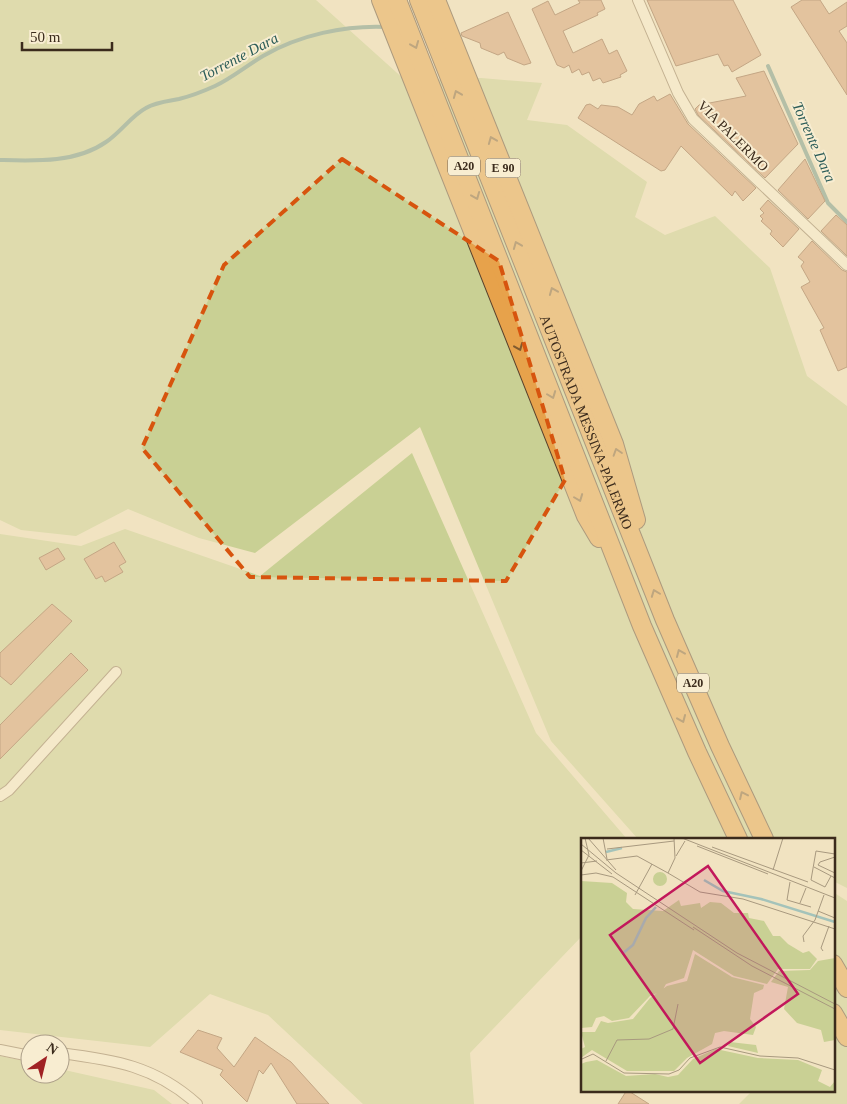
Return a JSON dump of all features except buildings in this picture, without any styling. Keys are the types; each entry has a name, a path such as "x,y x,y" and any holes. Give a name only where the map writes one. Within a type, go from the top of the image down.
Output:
{"highway":[{"path":"381,0 586,516 623,576"},
{"name":"AUTOSTRADA MESSINA-PALERMO","path":"397,0 642,626 697,752 738,838"},
{"name":"AUTOSTRADA MESSINA-PALERMO","path":"419,0 666,620 720,746 764,838"},
{"name":"E 90","path":"436,0 619,460 640,536 645,567"},
{"path":"834,966 847,988"},
{"path":"834,1015 847,1037"}],"street":[{"name":"VIA PALERMO","path":"638,0 678,93 693,119 847,265"},
{"path":"0,796 8,790 116,672"},
{"path":"0,1044 20,1047"},
{"path":"0,1050 20,1054"},
{"path":"70,1054 104,1059 142,1069 169,1082 197,1104"},
{"path":"70,1061 103,1064 133,1072 156,1081 189,1104"}],"highlighted area":[{"path":"342,159 499,261 565,480 506,581 250,577 142,448 224,265"}],"green space":[{"path":"0,0 316,0 406,81 481,78 542,83 527,120 567,125 647,182 635,217 665,235 715,216 770,268 807,376 847,406 847,888 834,882 834,838 637,838 551,741 420,427 255,553 199,538 128,509 76,536 21,530 0,520"},
{"path":"412,453 536,733 626,838 581,838 581,937 470,1053 474,1104 363,1104 268,1015 210,994 150,1047 70,1038 70,1034 35,1034 0,1030 0,534 81,546 125,529 260,576"},
{"path":"834,893 847,901 847,1104 739,1104 751,1092 834,1092"},
{"path":"0,1056 20,1060 20,1084 70,1084 70,1071 154,1090 172,1104 0,1104"}],"waterway":[{"name":"Torrente Dara","path":"0,160 55,159 82,154 106,142 146,108 158,103 202,92 227,79 263,56 292,42 339,30 387,27"},
{"name":"Torrente Dara","path":"768,66 828,203 847,222"}]}
